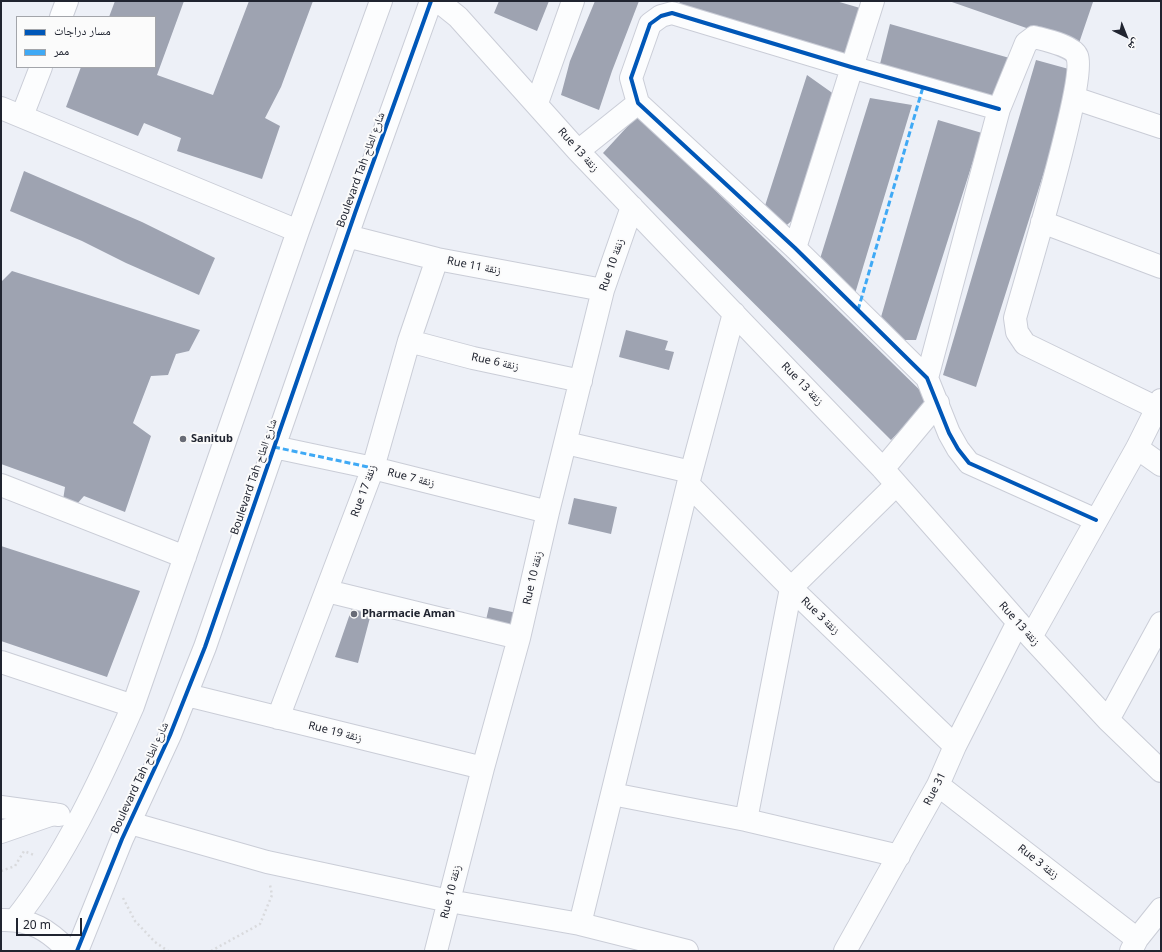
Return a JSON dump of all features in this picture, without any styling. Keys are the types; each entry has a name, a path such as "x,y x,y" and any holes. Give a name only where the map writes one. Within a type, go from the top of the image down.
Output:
{"main road":[{"path":"61,16 67,1"},
{"path":"8,920 28,903 53,864 102,776 133,706 298,231 381,1"},
{"name":"Boulevard Tah شارع الطاح","path":"77,951 100,890 187,695 347,236 431,1"},
{"name":"Rue 13 زنقة","path":"438,1 458,17 537,103 578,151 890,477 1025,630 1108,720 1161,770"},
{"path":"537,103 573,1"},
{"path":"795,248 873,1"},
{"path":"999,109 851,67 672,13 661,16 650,24 631,78 638,103 795,248 927,378 952,438 969,463 1096,520"},
{"path":"927,378 999,109 1026,42 1034,37 1070,48 1077,56 1079,65 1074,98 1042,222 1015,318 1017,332 1025,344 1159,404"},
{"path":"22,116 41,68"},
{"path":"1074,98 1161,127"},
{"path":"578,151 638,103"},
{"path":"1,108 298,231"},
{"name":"Rue 10 زنقة","path":"436,951 483,768 519,638 548,512 603,290 632,207"},
{"path":"1042,222 1161,267"},
{"name":"Rue 11 زنقة","path":"347,236 437,259 603,290"},
{"name":"Rue 17 زنقة","path":"278,718 373,468 409,341 437,259"},
{"path":"580,924 690,478 734,313"},
{"name":"Rue 6 زنقة","path":"409,341 473,358 581,380"},
{"path":"746,820 791,588 890,477 938,403"},
{"name":"Rue 31","path":"845,951 938,785 955,746 1025,630 1096,520 1137,448 1159,404"},
{"path":"566,443 690,478"},
{"name":"Rue 7 زنقة","path":"274,446 373,468 548,512"},
{"path":"1137,448 1161,465"},
{"name":"Rue 3 زنقة","path":"690,478 791,588 955,746"},
{"path":"1,485 185,557"},
{"path":"327,591 519,638"},
{"path":"1108,720 1161,622"},
{"path":"1,662 133,706"},
{"name":"Rue 19 زنقة","path":"187,695 483,768"},
{"name":"Rue 3 زنقة","path":"938,785 1134,945"},
{"path":"612,794 746,820 899,856"},
{"path":"1,807 79,817"},
{"path":"1,832 52,814"},
{"path":"130,823 268,862 449,901 580,924 687,951"},
{"path":"1134,945 1161,909"},
{"path":"8,920 36,925 54,936 69,951"}],"path":[{"path":"1,871 15,866 24,851 53,864"},
{"path":"211,951 260,924 272,895 268,862"},
{"path":"100,890 124,898 135,921 155,942 168,951"}],"building":[{"path":"115,1 184,1 157,75 213,95 249,1 313,1 281,87 265,118 280,126 262,179 177,151 181,138 144,123 138,136 66,107 81,68 156,68 156,16 109,16"},
{"path":"499,1 549,1 537,31 494,13"},
{"path":"595,1 639,1 612,71 599,110 561,95 570,61"},
{"path":"680,1 836,1 860,8 844,57 679,4"},
{"path":"949,1 1091,1 1093,2 1078,46"},
{"path":"890,24 1013,59 996,102 879,68"},
{"path":"1036,60 1076,71 976,387 943,375"},
{"path":"807,75 838,97 802,212 781,230 763,212"},
{"path":"870,98 912,105 854,297 819,262"},
{"path":"638,115 930,400 891,440 603,153"},
{"path":"938,120 982,133 916,340 895,340 879,324"},
{"path":"24,171 142,222 215,258 199,295 126,263 82,241 10,211"},
{"path":"12,271 200,330 189,351 176,354 168,375 151,376 133,423 151,436 125,512 84,496 77,504 63,500 65,487 1,464 1,282"},
{"path":"626,330 668,341 665,350 674,352 669,370 619,357"},
{"path":"574,498 617,507 611,534 568,524"},
{"path":"1,546 140,591 107,677 1,641"},
{"path":"353,605 372,610 358,663 335,657"},
{"path":"489,607 517,613 514,626 486,620"}],"marked path":[{"path":"858,310 923,87"},
{"path":"274,447 373,468"}],"cycle path":[{"path":"77,951 122,839 170,735 205,647 355,213 431,1"},
{"path":"999,109 851,67 672,13 661,16 650,24 631,78 638,103 795,248 927,378 949,433 958,449 969,463 1096,520"}],"place":[{"name":"Sanitub","path":"183,439"},
{"name":"Pharmacie Aman","path":"354,614"}]}
